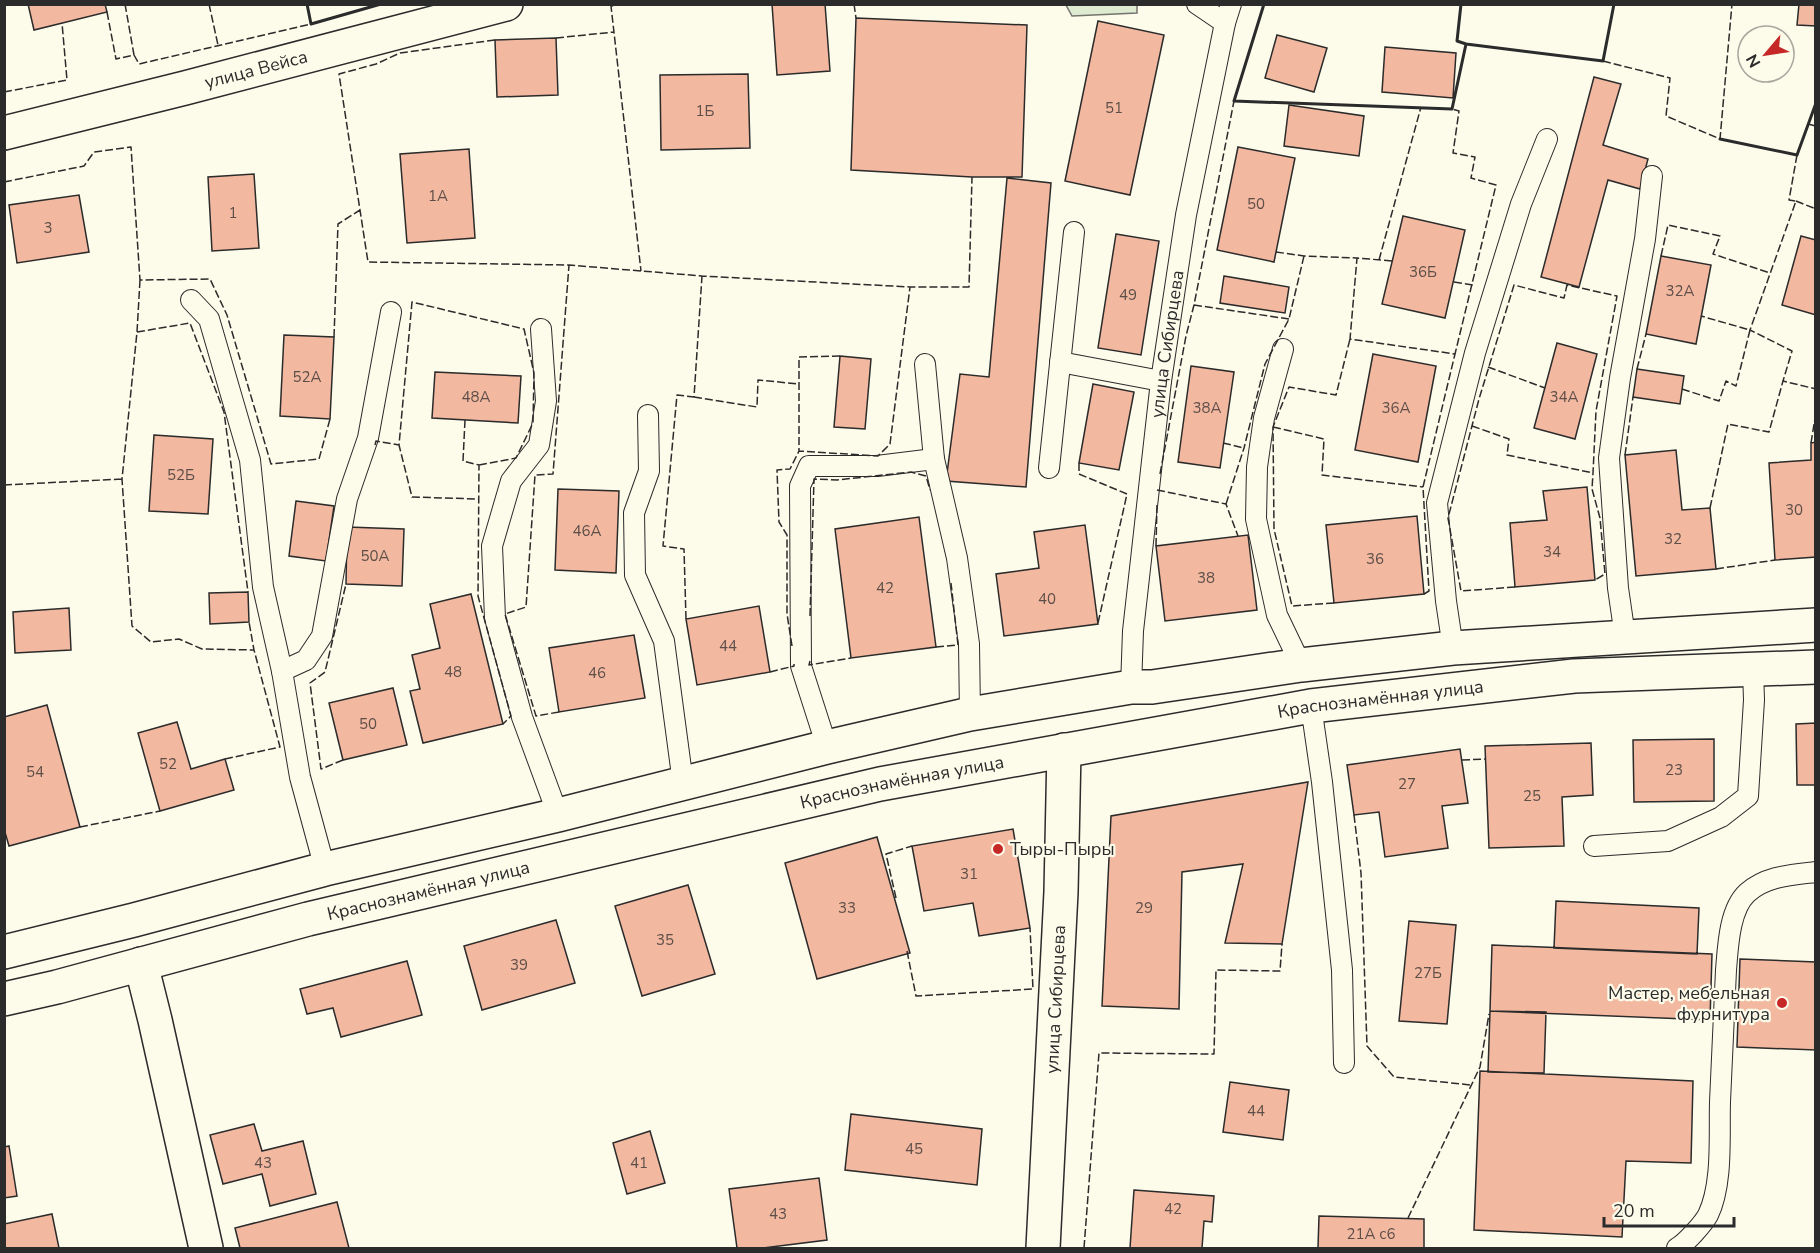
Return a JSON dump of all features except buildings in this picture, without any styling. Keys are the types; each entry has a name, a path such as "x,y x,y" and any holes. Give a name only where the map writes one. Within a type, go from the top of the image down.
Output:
{"main road":[{"name":"улица Вейса","path":"4,133 506,4"},
{"path":"4,952 325,869 558,815 827,747 970,714 1131,687 1152,687 1301,665 1452,648 1815,626"},
{"name":"Краснознамённая улица","path":"4,999 308,919 880,784 1064,750 1311,706 1574,676 1815,667"},
{"name":"улица Сибирцева","path":"1043,1248 1061,892 1063,698"},
{"path":"141,964 206,1248"}],"lane":[{"path":"1197,4 1228,14"},
{"name":"улица Сибирцева","path":"1131,687 1133,632 1161,381 1186,215 1228,14"},
{"path":"1452,648 1437,503 1475,352 1521,204 1547,139"},
{"path":"1625,636 1618,588 1609,458 1620,378 1645,239 1652,176"},
{"path":"1049,468 1074,231"},
{"path":"191,300 209,319 250,460 263,587 282,671 300,777 325,869"},
{"path":"282,671 306,660 322,636 346,500 368,438 392,312"},
{"path":"541,330 546,401 539,444 511,481 492,546 493,577 495,618 522,717 558,815"},
{"path":"1283,349 1264,418 1257,467 1256,519 1277,615 1301,665"},
{"path":"1060,362 1161,381"},
{"path":"925,364 933,459 957,558 968,634 970,714"},
{"path":"648,415 650,471 634,513 635,575 664,641 684,783"},
{"path":"827,747 801,666 800,486 809,466 877,466 933,459"},
{"path":"1594,846 1668,841 1721,817 1748,796 1754,670"},
{"path":"1311,706 1317,736 1342,970 1344,1063"},
{"path":"1677,1248 1683,1245 1707,1216 1718,1180 1722,1036 1728,948 1733,916 1746,894 1765,881 1790,875 1815,873"}],"green space":[{"path":"1066,5 1137,5 1137,13 1072,16"}],"fence":[{"path":"125,4 134,55"},
{"path":"209,4 218,45"},
{"path":"624,4 611,6 641,271"},
{"path":"854,4 856,18"},
{"path":"1603,61 1670,78 1666,116 1720,139 1732,4"},
{"path":"107,12 116,59 134,55 139,64 311,24"},
{"path":"4,92 67,80 62,23"},
{"path":"556,38 614,32"},
{"path":"495,40 400,53 376,64 339,74 368,262 569,265 702,276 910,287 969,287 972,177"},
{"path":"1160,474 1234,101"},
{"path":"1379,260 1421,107"},
{"path":"1392,261 1357,258 1350,339 1455,354 1496,185 1471,178 1475,157 1453,153 1459,111 1452,109"},
{"path":"1808,124 1816,126"},
{"path":"4,182 84,166 94,152 131,147 140,280 210,279 227,315 271,464 319,459 330,419"},
{"path":"1797,155 1789,200 1796,201 1750,330 1792,351 1783,381 1816,389"},
{"path":"1796,201 1816,209"},
{"path":"334,337 338,224 360,210"},
{"path":"1661,256 1668,225 1720,236 1713,254 1770,273"},
{"path":"1276,252 1304,256 1357,258"},
{"path":"1226,504 1244,448 1265,364 1289,319 1304,256"},
{"path":"559,712 536,716 505,614 526,607 535,475 553,474 569,265"},
{"path":"686,619 684,549 663,546 677,395 694,397 702,276"},
{"path":"140,280 122,479 132,626 151,642 179,639 202,649 254,650"},
{"path":"1454,282 1473,285"},
{"path":"1515,587 1461,591 1448,518 1479,399 1514,285 1564,298 1567,285 1617,296 1596,411 1592,489 1600,518 1605,574 1595,580"},
{"path":"840,356 799,357 799,451 878,456 890,444 910,287"},
{"path":"479,465 516,458 533,423 534,373 524,329 412,302 399,445 412,497 479,499"},
{"path":"1194,305 1289,319"},
{"path":"1682,389 1719,401 1726,381 1736,386 1750,330 1701,316"},
{"path":"137,332 190,323 224,412 248,592"},
{"path":"1637,369 1646,334"},
{"path":"1334,603 1292,606 1274,529 1273,427 1289,387 1336,395 1350,339"},
{"path":"1424,594 1429,591 1423,487 1455,354"},
{"path":"1488,367 1545,388"},
{"path":"694,397 757,407 758,380 799,384"},
{"path":"1710,508 1728,424 1769,432 1783,381"},
{"path":"1625,455 1633,397"},
{"path":"1811,443 1816,412"},
{"path":"465,420 463,461 479,465 478,596 511,716 503,724"},
{"path":"1472,426 1509,439 1507,455 1593,473"},
{"path":"1273,427 1324,439 1322,475 1423,487"},
{"path":"375,445 376,441 399,445"},
{"path":"1223,443 1244,448"},
{"path":"792,646 787,614 787,535 779,522 777,470 790,469 799,451"},
{"path":"1079,463 1079,474 1127,494 1098,623"},
{"path":"810,616 814,479 837,480 911,472 926,476 930,490"},
{"path":"4,485 122,479"},
{"path":"1157,490 1226,504 1238,536"},
{"path":"1156,546 1157,504"},
{"path":"1716,569 1775,560"},
{"path":"936,647 958,645 951,583"},
{"path":"343,760 321,769 310,683 325,672 346,584"},
{"path":"225,759 280,747 254,650 249,622"},
{"path":"810,661 809,665 851,658"},
{"path":"770,672 794,666 794,664"},
{"path":"1462,760 1485,759"},
{"path":"80,827 160,811"},
{"path":"1354,815 1361,873 1367,1046 1394,1077 1471,1085"},
{"path":"896,898 886,854 912,846"},
{"path":"907,951 916,996 1033,989 1030,928"},
{"path":"1084,1248 1099,1053 1214,1054 1216,970 1280,971 1282,944"},
{"path":"1408,1218 1480,1067 1489,1014"}],"wall":[{"path":"307,4 311,24 381,4"},
{"path":"1264,4 1234,101 1452,109 1466,44 1457,41 1461,4"},
{"path":"1466,44 1603,61 1614,4"},
{"path":"1720,139 1797,155 1816,103"}],"place":[{"name":"Тыры-Пыры","path":"998,849"},
{"name":"Мастер, мебельная фурнитура","path":"1782,1003"}]}
